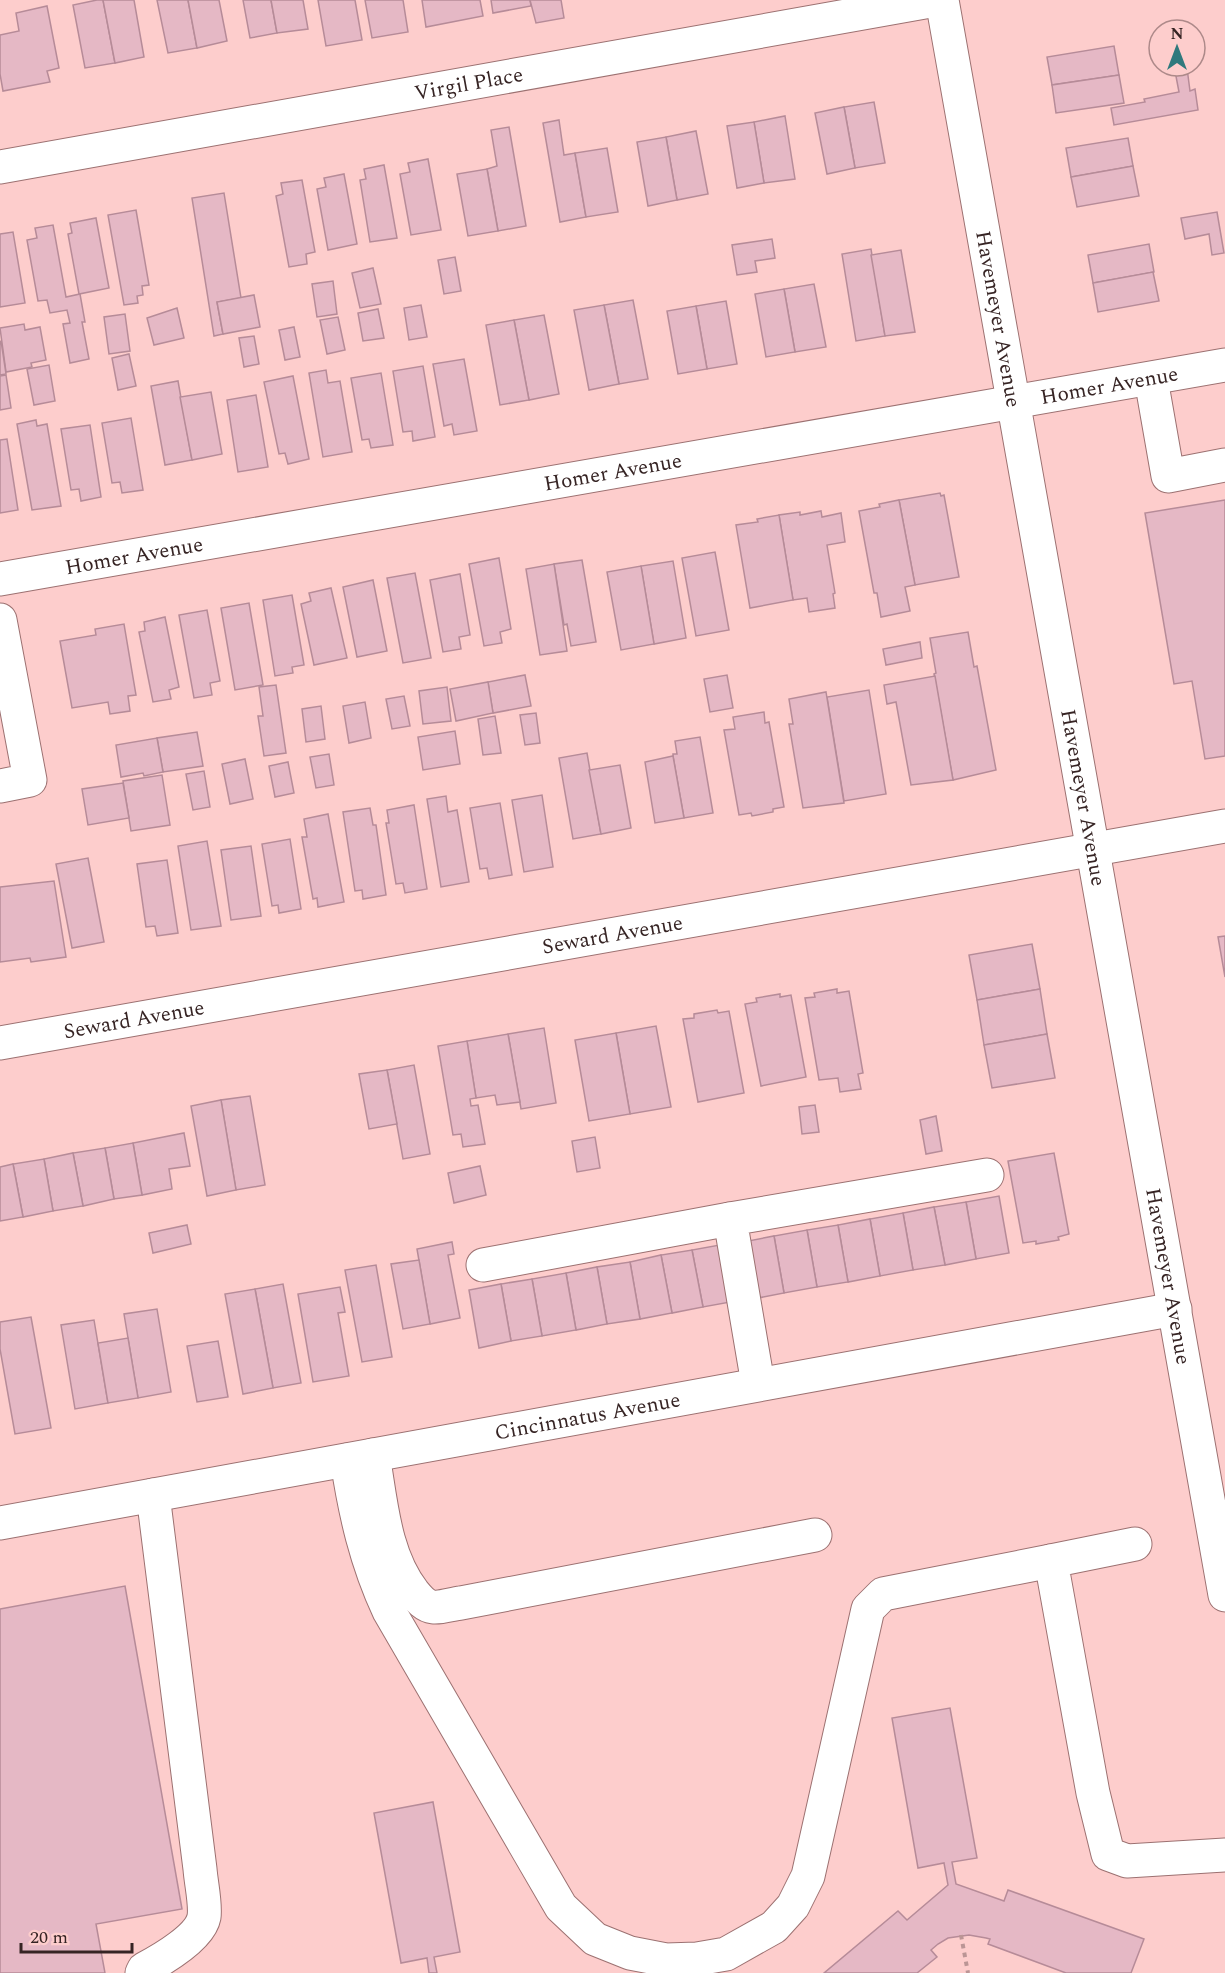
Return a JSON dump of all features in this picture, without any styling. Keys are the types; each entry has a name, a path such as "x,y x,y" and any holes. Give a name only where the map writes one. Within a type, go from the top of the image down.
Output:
{"street":[{"name":"Virgil Place","path":"0,167 936,0"},
{"name":"Havemeyer Avenue","path":"942,0 1225,1595"},
{"name":"Homer Avenue","path":"0,579 1225,365"},
{"path":"1151,379 1168,476 1225,465"},
{"path":"0,786 30,780 1,636"},
{"name":"Seward Avenue","path":"0,1043 1225,826"},
{"path":"483,1265 730,1219 987,1175"},
{"path":"730,1219 758,1384"},
{"name":"Cincinnatus Avenue","path":"0,1523 1175,1309"},
{"path":"360,1458 398,1566 420,1600 431,1607 815,1535"},
{"path":"360,1458 354,1509 369,1564 389,1611 561,1907 595,1939 630,1953 666,1960 697,1959 726,1954 774,1927 793,1906 808,1876 868,1609 883,1594 1135,1544"},
{"path":"142,1973 144,1969 163,1959 194,1935 204,1918 200,1869 153,1495"},
{"path":"1051,1562 1093,1793 1108,1854 1127,1861 1225,1855"}],"path":[{"path":"961,1935 968,1973"}],"building":[{"path":"103,0 115,63 85,68 73,5"},
{"path":"103,0 134,0 144,57 115,63"},
{"path":"157,0 188,0 197,48 168,53"},
{"path":"188,0 219,0 227,41 197,48"},
{"path":"243,0 271,0 277,33 250,38"},
{"path":"271,0 303,0 308,29 277,33"},
{"path":"318,0 355,0 362,40 326,46"},
{"path":"365,0 403,0 408,32 372,38"},
{"path":"422,0 480,0 483,16 426,27"},
{"path":"491,0 530,0 531,6 493,13"},
{"path":"530,0 561,0 564,18 536,23"},
{"path":"47,6 59,68 47,71 50,82 3,91 0,74 0,35 19,31 16,13"},
{"path":"1114,46 1119,75 1052,85 1047,57"},
{"path":"1119,75 1124,103 1056,113 1052,85"},
{"path":"1176,78 1188,78 1190,91 1195,89 1198,110 1114,125 1111,108 1145,102 1144,99 1179,92"},
{"path":"874,102 885,163 855,168 844,107"},
{"path":"844,107 855,168 827,174 815,113"},
{"path":"785,116 795,179 764,183 754,122"},
{"path":"559,120 564,155 575,153 586,217 560,222 543,123"},
{"path":"754,122 764,183 737,188 727,126"},
{"path":"509,127 526,226 498,231 487,169 497,166 491,130"},
{"path":"696,131 708,194 677,200 666,137"},
{"path":"666,137 677,200 648,206 637,142"},
{"path":"1128,138 1133,166 1071,177 1066,148"},
{"path":"607,148 618,212 586,217 575,153"},
{"path":"428,159 441,230 411,235 400,174 410,172 408,163"},
{"path":"384,165 397,238 370,242 360,180 366,179 364,169"},
{"path":"1133,166 1139,196 1077,207 1071,177"},
{"path":"487,169 498,231 468,236 457,174"},
{"path":"344,174 357,244 328,250 317,189 326,187 324,178"},
{"path":"302,180 315,252 306,254 307,264 289,267 276,196 283,194 281,183"},
{"path":"224,193 241,298 217,302 223,334 214,336 192,198"},
{"path":"136,210 149,285 142,286 143,295 137,296 138,303 124,305 108,215"},
{"path":"1217,212 1224,253 1212,255 1209,234 1185,239 1181,218"},
{"path":"96,218 109,288 79,294 68,234 72,233 70,223"},
{"path":"53,225 66,297 80,294 85,322 82,322 89,359 70,363 63,324 70,323 67,310 50,313 47,300 38,301 27,240 37,238 35,228"},
{"path":"13,232 25,303 0,307 0,234"},
{"path":"772,239 775,258 755,261 757,272 737,275 732,245"},
{"path":"1149,244 1154,272 1093,283 1088,255"},
{"path":"871,249 885,336 856,341 842,254"},
{"path":"901,250 915,332 885,336 871,255"},
{"path":"455,257 461,291 444,294 438,260"},
{"path":"373,268 381,304 360,308 352,273"},
{"path":"1153,272 1159,301 1098,312 1093,283"},
{"path":"333,281 337,314 317,317 312,284"},
{"path":"814,284 826,347 795,352 784,289"},
{"path":"784,289 795,352 766,357 755,294"},
{"path":"254,295 260,327 223,334 217,302"},
{"path":"633,300 648,379 619,384 604,305"},
{"path":"726,301 737,364 707,369 696,306"},
{"path":"421,305 427,337 409,340 404,308"},
{"path":"604,305 619,384 589,390 574,310"},
{"path":"696,306 707,369 678,374 667,311"},
{"path":"177,308 184,338 154,345 147,318"},
{"path":"378,309 384,338 363,341 358,313"},
{"path":"125,314 130,351 109,354 104,317"},
{"path":"544,315 559,394 529,400 514,320"},
{"path":"338,317 345,350 327,354 320,320"},
{"path":"514,320 529,400 500,405 486,325"},
{"path":"24,324 25,330 40,327 46,360 31,363 32,367 6,372 0,328"},
{"path":"294,327 300,357 285,360 279,330"},
{"path":"254,336 259,364 244,367 239,338"},
{"path":"0,342 6,374 0,375"},
{"path":"129,354 136,386 118,390 112,358"},
{"path":"464,359 477,431 454,435 452,424 444,426 433,364"},
{"path":"49,365 55,401 34,405 27,369"},
{"path":"423,366 435,437 413,441 412,431 403,432 393,371"},
{"path":"326,370 328,383 340,381 352,452 323,457 309,373"},
{"path":"381,373 393,445 371,448 369,439 362,440 351,378"},
{"path":"6,375 11,408 0,410 0,376"},
{"path":"293,376 309,459 288,464 285,453 279,454 264,382"},
{"path":"178,381 192,460 165,465 151,386"},
{"path":"211,392 222,454 192,460 180,397"},
{"path":"256,395 268,467 238,472 227,400"},
{"path":"131,418 143,490 122,493 120,482 112,483 102,423"},
{"path":"36,420 37,426 47,424 61,506 32,510 17,424"},
{"path":"90,425 101,497 81,501 79,489 71,490 61,429"},
{"path":"7,439 18,510 0,513 0,440"},
{"path":"940,493 941,496 944,495 959,577 915,585 899,500"},
{"path":"899,500 915,585 905,587 910,611 881,617 877,593 874,593 859,511"},
{"path":"1225,500 1225,756 1205,759 1192,681 1174,684 1145,513"},
{"path":"821,511 822,517 841,513 845,542 827,545 835,593 833,594 835,608 809,612 807,598 793,600 779,515 800,512 800,515"},
{"path":"779,515 793,600 750,608 736,525 758,522 757,519"},
{"path":"715,552 729,630 696,636 682,558"},
{"path":"499,558 511,629 500,632 502,643 484,646 469,564"},
{"path":"582,560 596,642 571,646 567,624 564,625 554,564"},
{"path":"673,561 686,638 654,644 641,566"},
{"path":"554,564 567,651 540,655 526,569"},
{"path":"641,566 654,644 621,650 607,572"},
{"path":"415,573 431,658 403,663 387,578"},
{"path":"460,574 470,635 459,637 461,649 443,652 430,580"},
{"path":"373,580 387,651 357,657 343,587"},
{"path":"331,588 347,658 314,665 301,604 311,601 309,593"},
{"path":"292,595 304,665 292,667 293,673 275,676 263,600"},
{"path":"249,603 263,685 235,690 221,608"},
{"path":"207,610 220,681 210,683 212,695 194,698 179,615"},
{"path":"165,617 179,687 169,690 171,699 153,702 139,632 145,631 144,622"},
{"path":"124,624 136,695 128,696 130,711 110,714 108,702 72,708 60,641 96,635 95,629"},
{"path":"968,632 974,667 977,666 996,770 953,780 934,674 936,673 930,638"},
{"path":"920,642 922,658 886,665 883,649"},
{"path":"525,675 531,706 493,713 488,682"},
{"path":"727,675 733,708 710,712 704,679"},
{"path":"935,676 953,780 911,785 896,702 887,704 884,685"},
{"path":"488,682 493,713 456,721 450,689"},
{"path":"276,685 286,753 264,756 258,716 263,716 259,687"},
{"path":"447,687 451,721 423,724 419,691"},
{"path":"869,690 886,794 844,801 827,697"},
{"path":"826,692 844,803 803,808 789,724 793,724 789,699"},
{"path":"404,696 410,726 392,729 386,699"},
{"path":"365,702 371,738 349,743 343,706"},
{"path":"321,706 325,739 306,742 302,709"},
{"path":"764,712 765,723 769,722 784,807 773,809 773,812 752,816 751,813 739,815 724,730 735,729 733,717"},
{"path":"536,713 540,743 525,745 520,715"},
{"path":"495,716 501,753 483,755 478,719"},
{"path":"455,731 460,764 423,770 418,737"},
{"path":"197,732 203,766 163,772 157,738"},
{"path":"700,737 713,813 684,818 673,756 677,754 675,741"},
{"path":"157,738 163,772 121,777 116,745"},
{"path":"587,753 601,834 573,839 559,758"},
{"path":"329,754 334,785 316,788 310,757"},
{"path":"673,756 684,818 655,823 645,762"},
{"path":"245,759 253,799 230,804 222,764"},
{"path":"288,762 294,793 275,797 269,766"},
{"path":"620,765 631,828 601,834 589,770"},
{"path":"204,771 210,807 193,810 186,774"},
{"path":"162,775 170,825 131,831 123,781"},
{"path":"123,783 129,818 88,825 82,789"},
{"path":"542,795 553,867 524,872 512,800"},
{"path":"446,796 448,812 457,810 469,882 441,887 427,799"},
{"path":"500,803 512,875 489,879 487,868 480,869 470,808"},
{"path":"414,805 427,889 405,893 403,883 396,884 386,823 389,823 387,810"},
{"path":"370,808 373,825 376,825 386,895 363,899 362,890 355,891 343,812"},
{"path":"328,814 344,902 318,907 317,898 313,899 302,837 307,837 304,819"},
{"path":"290,839 301,909 279,913 278,905 272,906 262,844"},
{"path":"207,841 221,926 191,930 178,846"},
{"path":"251,846 261,916 231,920 221,850"},
{"path":"88,858 104,942 72,948 56,864"},
{"path":"167,860 178,933 157,936 155,926 146,927 137,864"},
{"path":"54,881 66,957 31,962 30,958 0,962 0,887"},
{"path":"1225,936 1225,977 1218,937"},
{"path":"1032,944 1040,989 977,1000 969,955"},
{"path":"837,989 837,993 849,991 863,1073 858,1074 861,1089 840,1092 838,1078 819,1080 805,998 815,997 814,993"},
{"path":"1040,989 1047,1034 984,1045 977,1000"},
{"path":"780,994 780,997 791,995 806,1077 761,1086 745,1004 757,1002 756,998"},
{"path":"717,1010 718,1013 729,1011 744,1093 698,1102 683,1019 694,1018 694,1014"},
{"path":"656,1026 671,1107 630,1114 616,1033"},
{"path":"544,1028 556,1103 521,1109 508,1034"},
{"path":"616,1033 630,1114 589,1121 575,1040"},
{"path":"508,1034 520,1102 497,1105 495,1095 476,1098 467,1041"},
{"path":"1047,1034 1055,1078 992,1088 984,1045"},
{"path":"467,1041 476,1098 470,1099 471,1106 478,1105 485,1144 463,1147 461,1134 453,1135 438,1046"},
{"path":"414,1065 430,1154 403,1159 387,1070"},
{"path":"387,1070 397,1124 369,1129 359,1074"},
{"path":"250,1096 265,1185 236,1190 221,1100"},
{"path":"221,1100 236,1190 207,1196 191,1106"},
{"path":"815,1105 819,1132 802,1134 799,1107"},
{"path":"936,1116 942,1151 926,1154 920,1120"},
{"path":"184,1133 190,1166 169,1169 172,1189 142,1195 133,1143"},
{"path":"595,1137 600,1168 577,1172 572,1141"},
{"path":"133,1143 142,1195 114,1199 105,1148"},
{"path":"105,1148 114,1199 83,1206 73,1153"},
{"path":"73,1153 83,1206 53,1211 44,1159"},
{"path":"1054,1153 1069,1234 1058,1237 1059,1240 1036,1244 1036,1241 1023,1243 1008,1161"},
{"path":"44,1159 53,1211 23,1217 13,1164"},
{"path":"13,1164 23,1217 0,1221 0,1167"},
{"path":"480,1166 486,1195 454,1203 448,1173"},
{"path":"999,1196 1009,1253 976,1259 966,1202"},
{"path":"966,1202 976,1259 945,1265 934,1207"},
{"path":"934,1207 945,1265 913,1270 903,1213"},
{"path":"903,1213 913,1270 880,1276 870,1219"},
{"path":"870,1219 880,1276 848,1282 838,1225"},
{"path":"187,1225 191,1244 153,1253 149,1233"},
{"path":"838,1225 848,1282 817,1287 807,1230"},
{"path":"807,1230 817,1287 784,1293 774,1236"},
{"path":"774,1236 784,1293 753,1299 743,1242"},
{"path":"452,1242 454,1254 448,1255 460,1318 430,1324 417,1249"},
{"path":"725,1244 736,1301 703,1307 692,1250"},
{"path":"692,1250 703,1307 672,1313 661,1255"},
{"path":"661,1255 672,1313 640,1319 630,1262"},
{"path":"419,1260 430,1324 403,1329 391,1264"},
{"path":"630,1262 640,1319 607,1324 597,1267"},
{"path":"376,1265 392,1357 362,1362 345,1270"},
{"path":"597,1267 607,1324 576,1330 566,1273"},
{"path":"566,1273 576,1330 542,1336 532,1279"},
{"path":"532,1279 542,1336 511,1341 501,1284"},
{"path":"283,1284 301,1383 273,1388 255,1289"},
{"path":"501,1284 511,1341 479,1348 469,1290"},
{"path":"340,1287 345,1312 338,1313 349,1376 313,1382 298,1294"},
{"path":"255,1289 273,1388 243,1394 225,1294"},
{"path":"157,1309 171,1392 138,1398 124,1314"},
{"path":"31,1317 51,1428 15,1434 0,1349 0,1322"},
{"path":"94,1320 108,1403 75,1409 61,1325"},
{"path":"128,1338 138,1398 108,1403 98,1343"},
{"path":"218,1341 228,1397 197,1402 187,1346"},
{"path":"125,1586 182,1909 96,1924 105,1973 0,1973 0,1609"},
{"path":"950,1708 977,1858 952,1862 956,1884 1004,1901 1008,1890 1144,1939 1131,1973 1066,1973 988,1944 990,1939 969,1935 948,1938 938,1944 931,1950 937,1957 917,1973 824,1973 898,1911 907,1920 948,1885 944,1863 918,1868 892,1718"},
{"path":"433,1802 460,1952 434,1957 437,1973 429,1973 427,1958 401,1963 374,1813"}]}
